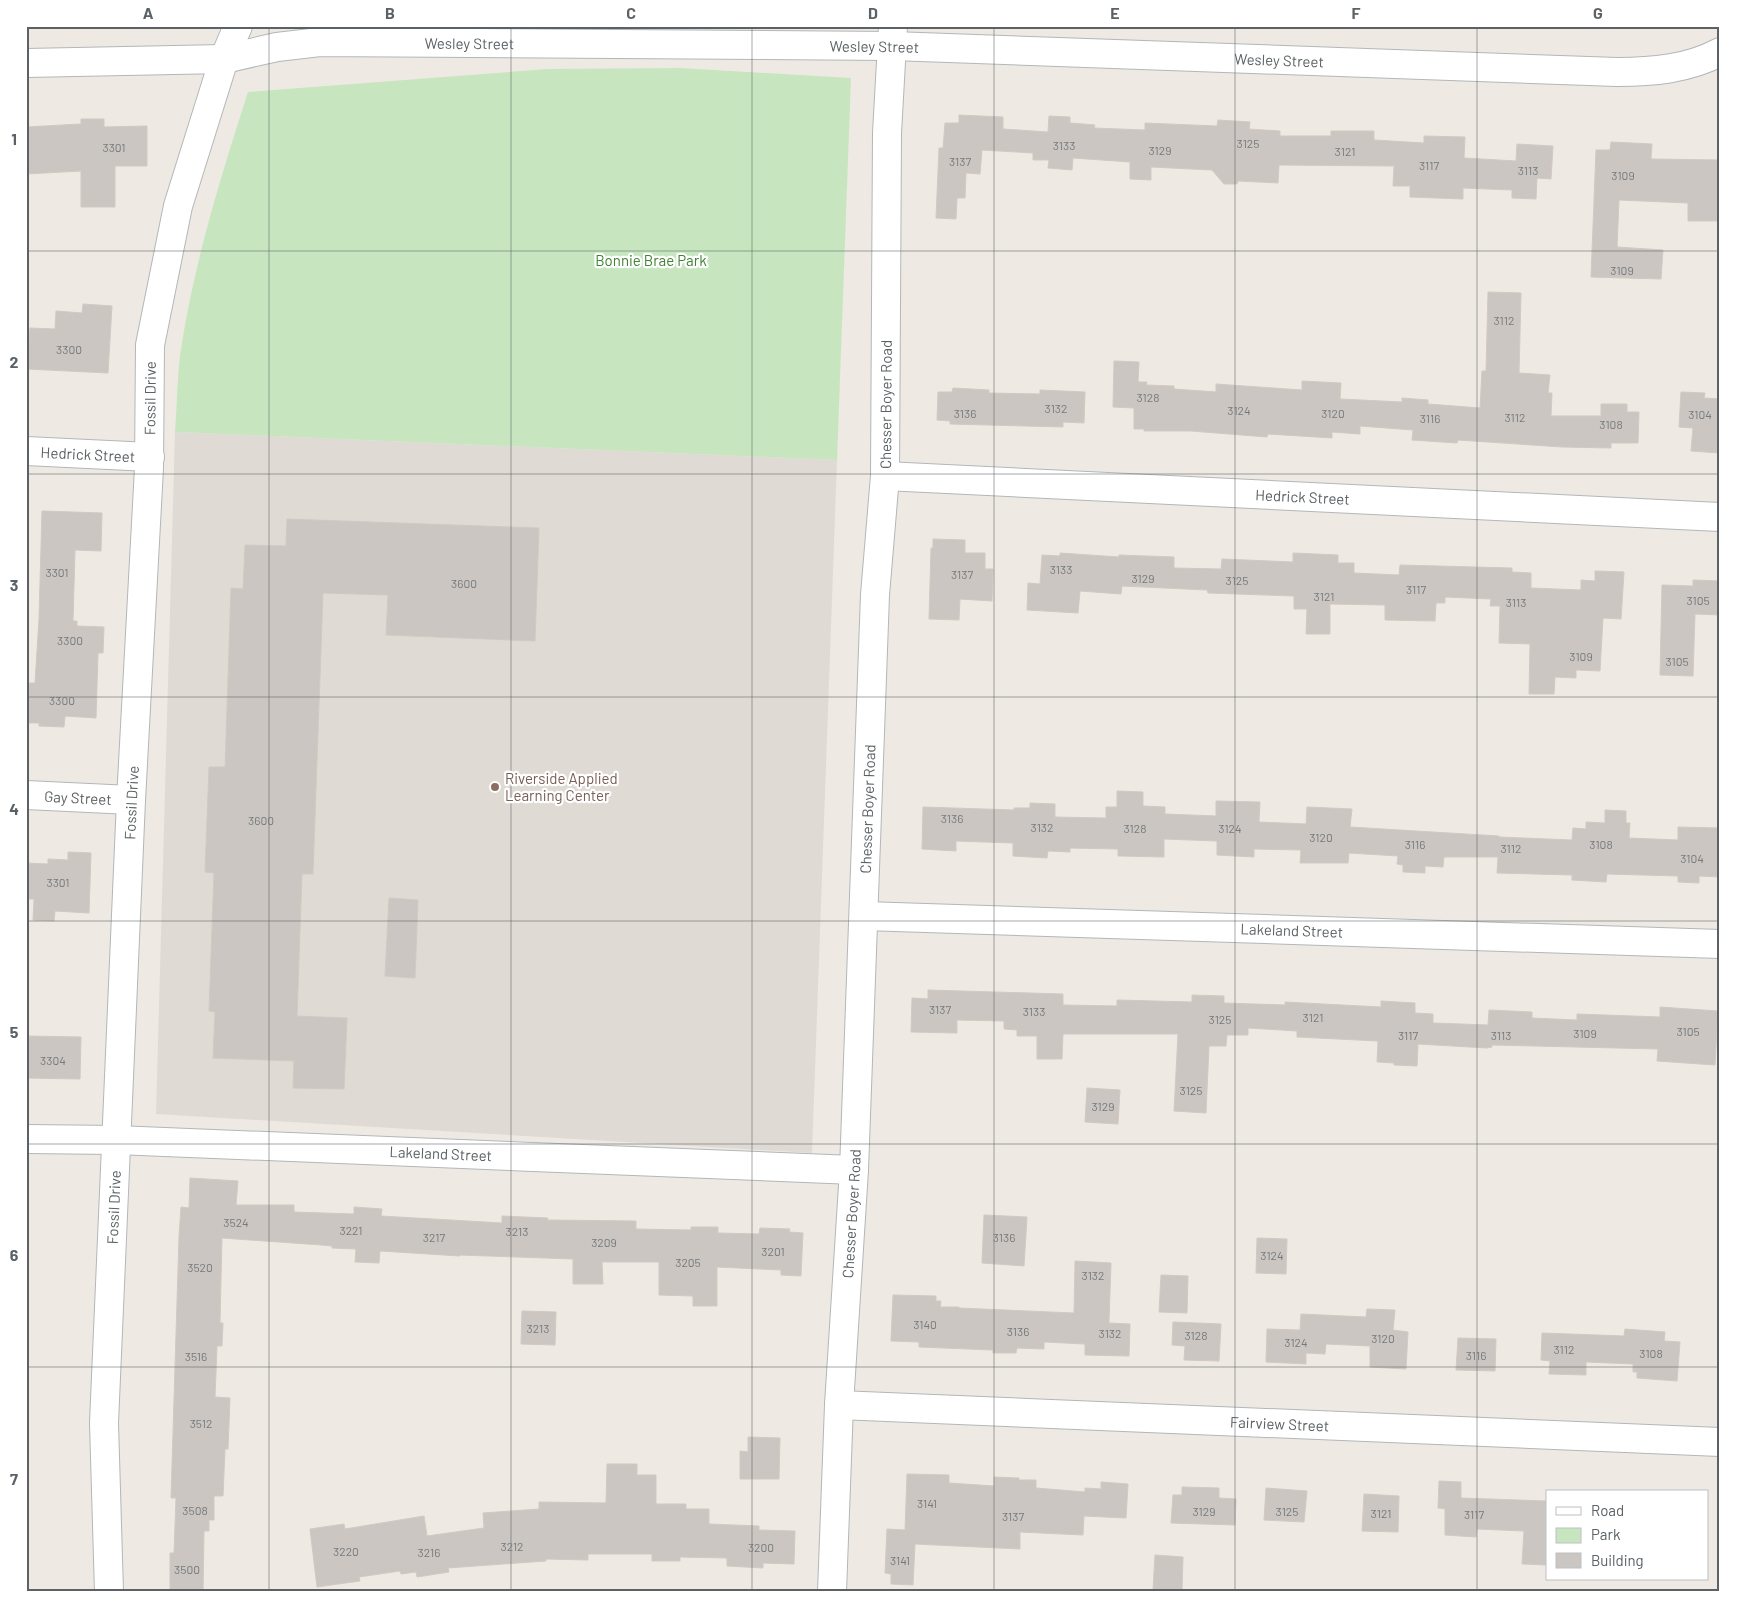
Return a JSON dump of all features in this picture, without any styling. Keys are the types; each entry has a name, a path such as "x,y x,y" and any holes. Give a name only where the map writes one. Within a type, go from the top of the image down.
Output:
{"street":[{"name":"Fossil Drive","path":"109,1592 104,1423 131,800 150,457 150,345 178,206 224,59 238,26"},
{"name":"Wesley Street","path":"26,63 224,59 277,47 320,42 892,36 1618,72 1650,72 1684,66 1710,58 1720,52"},
{"name":"Chesser Boyer Road","path":"832,1592 839,1405 854,1170 875,595 885,476 888,133 892,36"},
{"name":"Hedrick Street","path":"26,451 150,457"},
{"name":"Hedrick Street","path":"885,476 1720,516"},
{"name":"Gay Street","path":"26,795 131,800"},
{"name":"Lakeland Street","path":"864,916 1720,944"},
{"name":"Lakeland Street","path":"26,1140 116,1140 854,1170"},
{"name":"Fairview Street","path":"839,1405 1720,1442"}],"shaded area":[{"name":"Riverside Applied Learning Center","path":"175,432 837,460 812,1153 156,1114"}],"green space":[{"name":"Bonnie Brae Park","path":"680,68 851,78 837,460 175,432 180,356 192,289 218,190 248,92 548,69"}],"building":[{"path":"959,115 1003,117 1003,129 1048,132 1049,116 1070,117 1070,123 1095,125 1094,128 1145,130 1145,123 1217,126 1218,120 1250,122 1249,129 1280,131 1280,136 1331,136 1331,131 1374,131 1374,140 1424,143 1424,136 1465,137 1464,158 1516,161 1517,144 1553,146 1551,179 1537,178 1536,199 1512,198 1512,190 1463,188 1463,199 1410,197 1410,186 1393,186 1394,166 1279,165 1278,183 1238,181 1237,184 1224,184 1212,170 1151,167 1151,180 1130,179 1130,162 1073,158 1072,170 1048,168 1049,160 1033,160 1033,153 982,150 980,174 966,173 965,198 957,198 956,219 936,218 939,148 943,148 945,123 959,123"},
{"path":"81,119 104,119 104,127 147,126 147,166 115,166 115,207 81,207 81,171 26,174 26,127 81,124"},
{"path":"1611,142 1652,144 1651,159 1720,160 1720,221 1688,221 1688,203 1619,200 1617,247 1663,250 1661,279 1591,277 1596,150 1610,150"},
{"path":"1488,292 1521,293 1519,373 1550,375 1548,393 1552,393 1551,416 1601,416 1601,404 1627,404 1627,412 1639,412 1638,443 1611,443 1611,448 1562,447 1458,440 1457,443 1412,440 1413,430 1360,426 1360,434 1332,432 1332,438 1268,434 1267,437 1191,431 1144,431 1144,429 1134,429 1134,408 1113,407 1114,361 1139,362 1138,382 1147,382 1146,385 1174,386 1174,389 1216,392 1216,384 1302,390 1302,381 1341,383 1340,399 1402,402 1402,398 1428,400 1428,404 1480,408 1482,371 1486,371"},
{"path":"83,304 112,306 108,373 27,369 30,328 55,329 56,311 82,313"},
{"path":"953,388 989,390 989,393 1040,394 1040,390 1085,392 1084,423 1063,422 1063,427 950,424 950,421 937,420 938,392 952,392"},
{"path":"1681,392 1705,393 1704,398 1720,399 1720,453 1691,451 1693,428 1679,427"},
{"path":"42,511 102,513 101,551 75,550 73,621 77,621 77,626 104,627 103,653 98,653 96,718 65,716 64,727 39,726 39,723 27,723 28,683 35,683"},
{"path":"287,519 539,528 535,641 386,635 388,595 323,593 313,874 302,874 297,1016 347,1018 344,1089 293,1088 294,1061 213,1058 215,1012 209,1011 214,873 205,872 209,767 225,767 231,588 243,589 245,545 286,546"},
{"path":"933,539 965,540 965,553 985,553 985,569 993,569 992,601 960,599 959,620 929,619 931,548 933,548"},
{"path":"1060,553 1119,557 1119,555 1174,557 1174,568 1221,569 1222,559 1293,562 1293,553 1338,555 1338,563 1354,563 1354,573 1399,575 1400,565 1512,568 1512,572 1531,573 1531,588 1581,590 1581,580 1595,581 1595,571 1624,572 1621,619 1603,618 1600,671 1576,670 1576,678 1555,677 1554,694 1529,694 1530,644 1499,643 1500,606 1490,606 1491,599 1445,597 1445,603 1436,603 1435,621 1385,620 1385,605 1330,604 1330,634 1306,634 1307,609 1294,609 1294,596 1208,593 1207,590 1122,586 1121,594 1080,591 1078,613 1027,610 1028,583 1040,584 1042,555 1060,556"},
{"path":"1693,580 1720,581 1720,615 1695,614 1693,676 1660,675 1662,585 1693,586"},
{"path":"1117,791 1143,792 1143,806 1165,807 1165,814 1216,816 1216,801 1260,802 1259,822 1306,824 1307,807 1352,809 1350,827 1572,840 1573,828 1586,829 1586,822 1605,823 1605,810 1626,811 1626,823 1630,823 1629,838 1678,840 1678,827 1720,828 1720,877 1699,876 1699,883 1678,882 1678,876 1607,874 1606,882 1572,880 1572,875 1497,873 1498,857 1444,857 1443,867 1425,866 1425,873 1403,872 1403,865 1397,864 1398,856 1349,853 1348,863 1300,863 1301,850 1254,849 1254,857 1217,855 1217,841 1164,839 1164,857 1118,856 1118,849 1070,848 1070,852 1048,851 1047,858 1013,856 1013,843 956,841 956,851 922,849 923,807 1014,810 1014,808 1030,808 1030,803 1055,804 1055,817 1106,818 1106,807 1117,807"},
{"path":"68,852 91,853 89,913 55,911 54,921 33,920 34,899 26,899 26,863 48,864 48,859 68,860"},
{"path":"389,898 418,900 415,978 385,976"},
{"path":"928,990 1063,994 1063,1005 1117,1006 1117,1000 1192,1002 1192,995 1224,996 1224,1003 1285,1005 1285,1002 1381,1007 1381,1001 1415,1003 1415,1013 1433,1014 1433,1023 1488,1025 1489,1010 1532,1012 1532,1018 1577,1020 1577,1014 1660,1017 1660,1007 1718,1011 1715,1065 1657,1061 1658,1049 1492,1045 1492,1047 1487,1048 1418,1044 1417,1066 1394,1065 1394,1063 1377,1062 1378,1041 1297,1037 1297,1031 1248,1028 1248,1035 1227,1035 1226,1046 1209,1046 1206,1113 1174,1111 1178,1034 1063,1034 1062,1059 1037,1059 1037,1036 1017,1036 1017,1030 1004,1029 1004,1021 957,1020 957,1033 911,1032 912,998 928,999"},
{"path":"26,1036 81,1037 80,1079 26,1078"},
{"path":"1087,1088 1120,1090 1118,1124 1085,1122"},
{"path":"190,1178 238,1181 236,1205 294,1205 294,1212 354,1214 354,1207 382,1209 381,1216 502,1223 502,1216 548,1218 547,1220 636,1221 636,1229 691,1230 691,1227 718,1227 718,1233 759,1234 760,1228 790,1229 789,1232 803,1233 801,1276 781,1275 781,1270 717,1267 717,1306 693,1306 693,1296 659,1295 659,1262 602,1262 603,1284 573,1284 573,1259 460,1256 380,1251 379,1263 355,1262 356,1249 222,1238 220,1323 223,1323 222,1346 217,1346 215,1397 230,1398 228,1449 225,1449 223,1496 214,1496 214,1520 209,1520 209,1531 204,1531 203,1592 170,1592 170,1553 174,1553 176,1498 171,1498 179,1236 181,1207 189,1208"},
{"path":"984,1215 1027,1217 1024,1266 982,1263"},
{"path":"1257,1238 1287,1239 1286,1274 1256,1273"},
{"path":"1075,1261 1111,1263 1109,1323 1130,1324 1129,1356 1085,1355 1085,1344 1044,1342 1044,1349 1017,1348 1016,1353 993,1353 993,1350 919,1347 919,1342 891,1341 893,1295 936,1296 936,1301 941,1301 940,1307 1074,1313"},
{"path":"1161,1275 1188,1276 1187,1313 1159,1312"},
{"path":"1367,1309 1395,1310 1393,1330 1408,1332 1406,1369 1370,1367 1370,1346 1326,1344 1325,1354 1306,1353 1306,1364 1266,1362 1267,1329 1300,1330 1301,1314 1366,1317"},
{"path":"522,1311 556,1312 555,1345 521,1344"},
{"path":"1173,1322 1221,1324 1219,1361 1184,1360 1185,1346 1172,1345"},
{"path":"1625,1329 1665,1332 1664,1341 1680,1342 1677,1381 1637,1378 1637,1372 1633,1372 1633,1364 1586,1362 1586,1375 1549,1374 1550,1361 1541,1360 1542,1333 1624,1336"},
{"path":"1458,1338 1496,1339 1495,1371 1456,1370"},
{"path":"748,1437 780,1438 779,1479 740,1479 740,1451 748,1452"},
{"path":"607,1464 637,1464 637,1475 656,1475 656,1504 686,1504 686,1509 709,1509 709,1524 759,1526 759,1530 795,1531 794,1564 763,1563 763,1568 727,1566 727,1558 680,1557 680,1561 652,1561 652,1554 588,1554 588,1560 546,1559 546,1561 448,1568 449,1572 417,1577 416,1572 401,1574 400,1571 359,1577 360,1581 317,1587 310,1529 344,1524 345,1529 424,1516 427,1536 484,1528 483,1513 539,1509 539,1502 606,1503"},
{"path":"907,1474 949,1475 949,1483 994,1486 994,1477 1019,1478 1019,1480 1036,1480 1036,1488 1085,1492 1085,1488 1101,1489 1101,1482 1128,1484 1126,1518 1084,1516 1083,1535 1020,1532 1020,1549 915,1544 913,1585 891,1584 891,1574 885,1573 887,1529 905,1530"},
{"path":"1439,1481 1461,1482 1461,1498 1546,1501 1546,1565 1522,1564 1524,1531 1477,1529 1476,1537 1445,1535 1445,1509 1438,1508"},
{"path":"1182,1487 1219,1488 1219,1498 1236,1499 1235,1525 1171,1523 1173,1495 1182,1495"},
{"path":"1266,1488 1307,1491 1304,1522 1264,1520"},
{"path":"1364,1494 1399,1496 1398,1532 1362,1531"},
{"path":"1155,1555 1183,1557 1182,1591 1153,1590"}],"place":[{"name":"Riverside Applied Learning Center","path":"495,787"}]}
